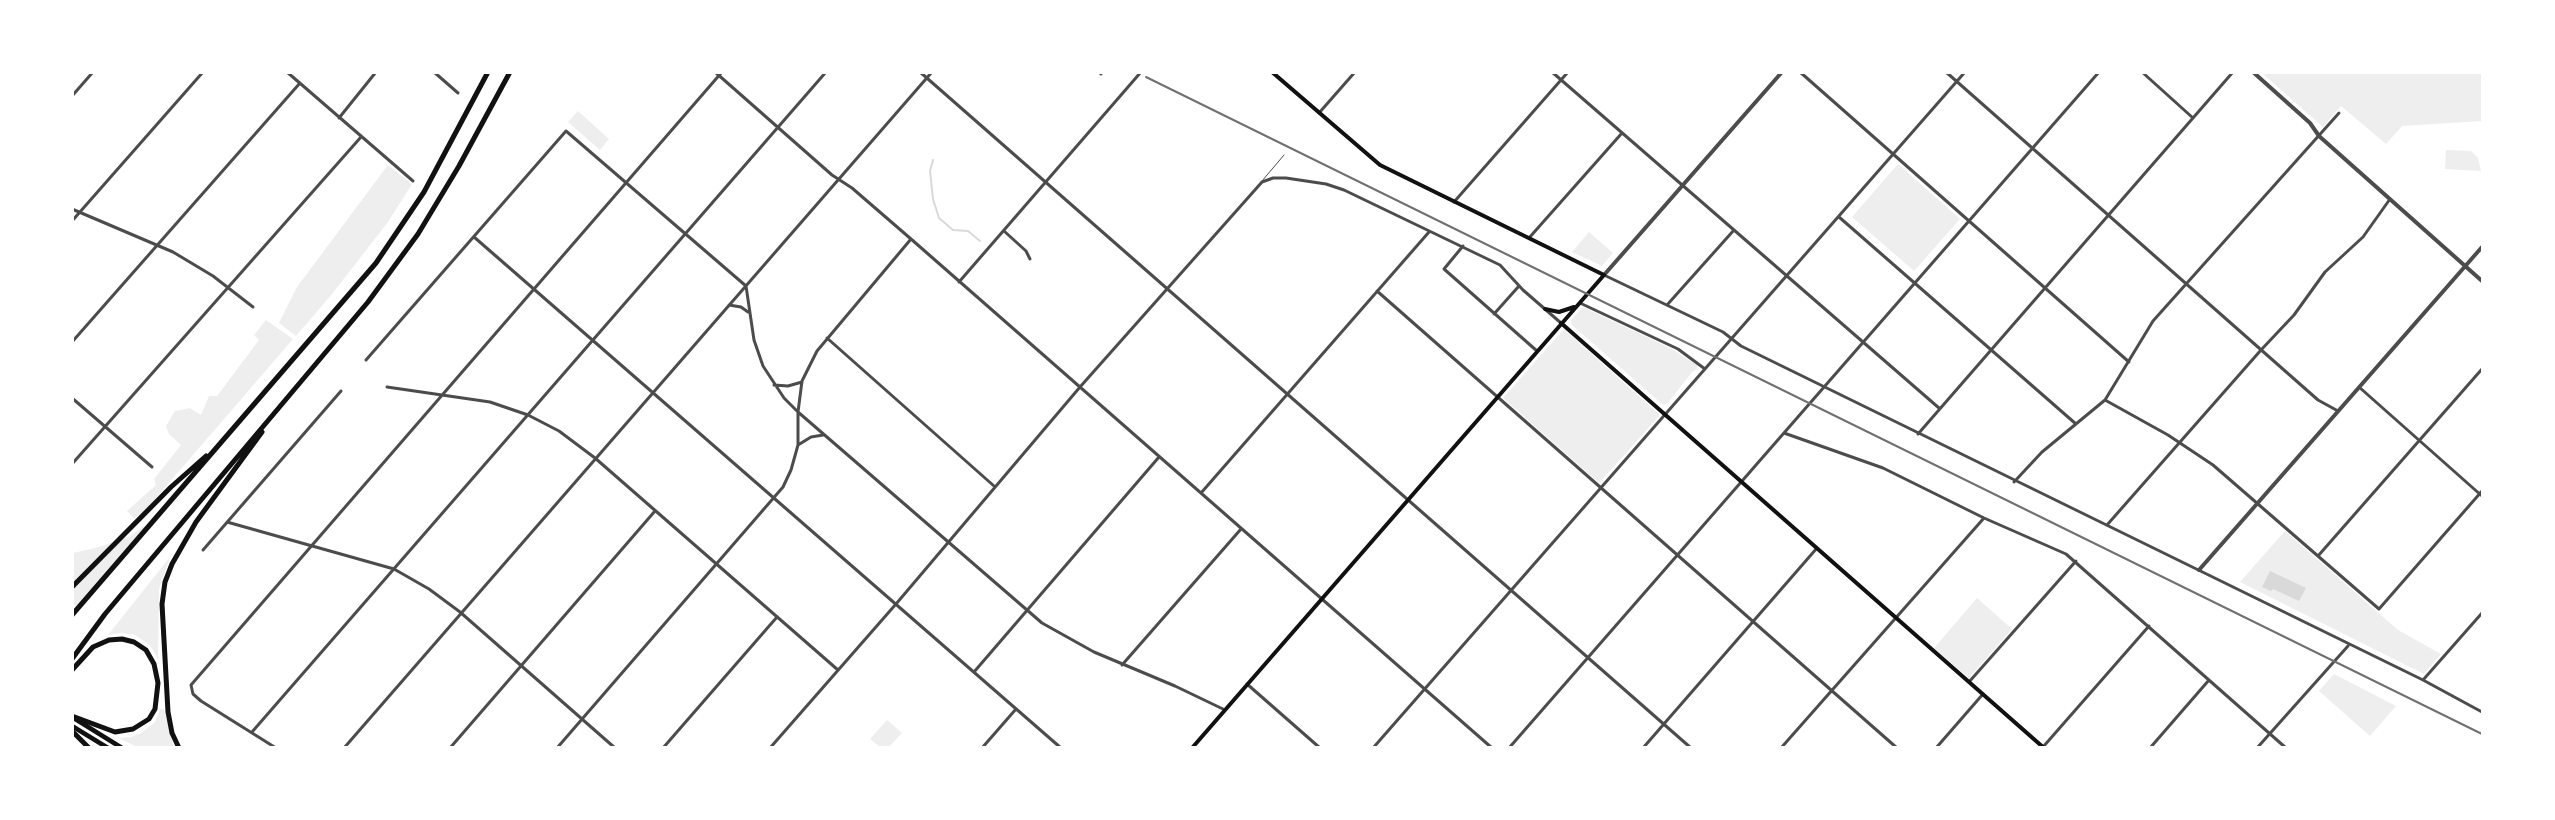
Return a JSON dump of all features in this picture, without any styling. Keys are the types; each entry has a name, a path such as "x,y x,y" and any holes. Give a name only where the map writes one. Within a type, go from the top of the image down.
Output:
{"highway":[{"path":"72,614 376,263 424,192 488,72"},
{"path":"72,659 105,614 368,302 418,234 459,166 510,72"},
{"path":"178,748 168,712 162,604 166,582 188,535 262,433 268,421"},
{"path":"72,587 171,487 221,442"},
{"path":"72,670 94,647 109,640 122,639 134,642 146,650 154,664 158,684 155,709 149,719 134,730 116,732 72,716"},
{"path":"72,731 90,748"}],"main road":[{"path":"1192,748 1604,275 1380,165 1272,72"},
{"path":"1545,309 1562,312 1580,303"},
{"path":"1561,323 2043,747"},
{"path":"72,716 122,748"},
{"path":"72,726 108,748"}],"street":[{"path":"72,96 93,72"},
{"path":"72,221 203,72"},
{"path":"287,72 413,181"},
{"path":"339,118 376,72"},
{"path":"434,72 458,93"},
{"path":"715,72 720,74 778,128 911,239 1492,748"},
{"path":"252,732 826,72"},
{"path":"920,72 1691,748"},
{"path":"344,748 460,612 932,72"},
{"path":"959,282 1141,72"},
{"path":"1319,113 1354,72"},
{"path":"1552,72 1939,408"},
{"path":"1454,202 1568,72"},
{"path":"1782,72 1604,275 1723,332 1741,346 2014,482 2107,525 2423,680 2482,712"},
{"path":"1800,72 2129,362"},
{"path":"1946,72 2318,400 2338,411"},
{"path":"1373,748 1510,589 1965,72"},
{"path":"1509,748 2099,72"},
{"path":"2142,72 2193,118"},
{"path":"1918,434 2233,72"},
{"path":"2252,72 2310,123 2319,136 2482,281"},
{"path":"276,748 200,702 193,694 191,685 310,545 720,74"},
{"path":"72,342 300,83"},
{"path":"2014,482 2042,452 2105,400 2152,321 2339,113"},
{"path":"366,360 566,131 624,183 746,286 756,348 774,385 798,412 823,435 1027,611 1064,636 1225,710"},
{"path":"1529,239 1622,133"},
{"path":"72,464 361,136"},
{"path":"770,748 896,604 994,486 1080,387 1262,182 1279,178 1336,186 1500,265 1519,286 1561,323"},
{"path":"2107,525 2294,315 2325,272 2363,237 2390,199"},
{"path":"72,208 80,213 158,244 213,276 253,307"},
{"path":"1839,217 2076,424"},
{"path":"1667,305 1734,230"},
{"path":"1004,231 1026,251 1030,259"},
{"path":"1201,493 1429,232"},
{"path":"474,236 1061,748"},
{"path":"557,748 774,499 788,479 798,445 798,412 802,382 826,338 911,239"},
{"path":"1463,246 1444,269 1537,351"},
{"path":"2199,570 2482,247"},
{"path":"1494,314 1519,286"},
{"path":"1377,291 1896,747"},
{"path":"1580,303 1678,349 1705,369"},
{"path":"729,305 741,307 749,312"},
{"path":"826,338 994,486"},
{"path":"2318,556 2482,369"},
{"path":"774,385 788,386 802,382"},
{"path":"2105,400 2180,442 2213,465 2258,502 2379,609 2482,494 2359,387"},
{"path":"387,388 490,402 528,415 559,431 595,458 838,670"},
{"path":"203,550 342,391"},
{"path":"72,398 152,467"},
{"path":"1784,433 1883,468 1984,518 2066,554 2286,748"},
{"path":"798,445 811,437 823,435"},
{"path":"974,672 1159,456"},
{"path":"450,748 656,511"},
{"path":"1781,748 1984,518"},
{"path":"227,522 394,569 429,589 460,612 615,748"},
{"path":"1122,664 1241,529"},
{"path":"1643,748 1817,548"},
{"path":"1969,682 2076,561"},
{"path":"2423,680 2482,613"},
{"path":"663,748 777,617"},
{"path":"2043,747 2149,626"},
{"path":"2257,748 2349,645"},
{"path":"2150,748 2209,680"},
{"path":"1247,684 1320,748"},
{"path":"1936,748 1983,694"},
{"path":"982,748 1016,709"}],"lane":[{"path":"1262,182 1284,155"}],"shaded area":[{"path":"2262,73 2482,73 2482,121 2402,126 2386,144 2341,106 2323,127"},
{"path":"578,111 609,139 600,150 568,122"},
{"path":"2446,150 2471,151 2478,158 2481,171 2445,169"},
{"path":"1898,164 1960,219 1914,271 1852,217"},
{"path":"388,165 412,184 388,222 332,294 296,336 279,323 297,287"},
{"path":"1589,232 1613,253 1602,266 1572,252"},
{"path":"1583,307 1672,349 1697,365 1697,369 1692,372 1668,403 1663,405 1572,325 1571,320"},
{"path":"266,320 293,339 143,513 134,518 127,511 156,485 154,479 181,445 169,434 166,426 175,411 190,408 201,415 209,396 217,396 259,340 254,335"},
{"path":"1564,329 1660,415 1599,483 1503,398"},
{"path":"146,525 76,606 73,603 73,553 99,547 128,537"},
{"path":"2285,531 2398,630 2441,654 2424,674 2240,582"},
{"path":"170,557 159,589 158,659 150,645 135,635 121,633 108,635"},
{"path":"2270,571 2306,588 2299,601 2273,589 2271,591 2262,587"},
{"path":"1977,598 2012,629 1969,678 1934,648"},
{"path":"2334,674 2396,706 2370,736 2319,691"},
{"path":"160,709 164,709 174,747 137,747 119,738 131,737 141,733 155,722"},
{"path":"887,720 902,733 889,747 880,747 870,739"}],"waterway":[{"path":"933,160 930,171 933,199 939,218 953,230 968,231 980,241"}],"railway":[{"path":"1146,77 2482,734"}]}
